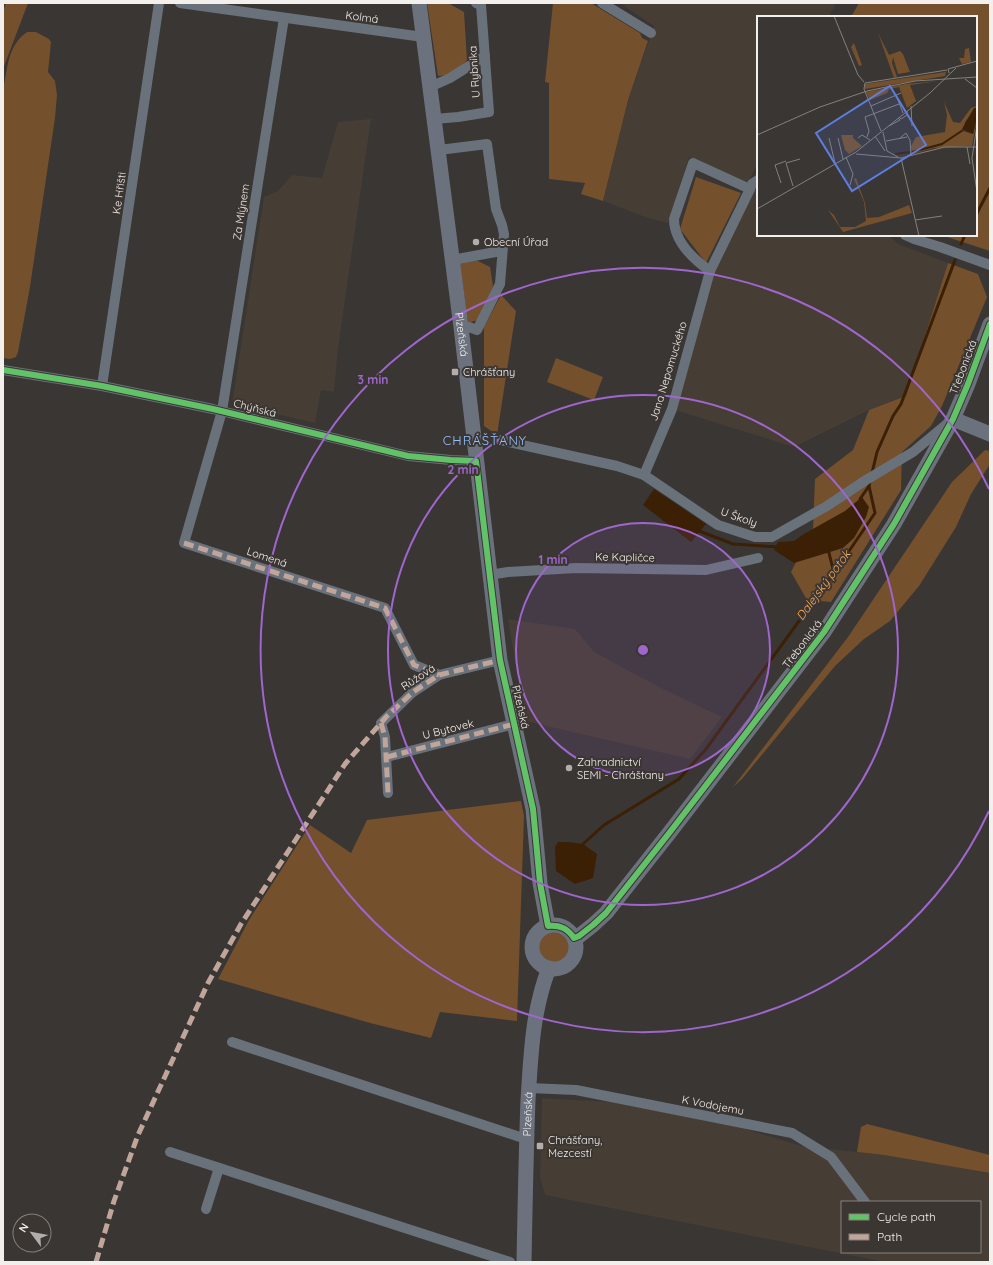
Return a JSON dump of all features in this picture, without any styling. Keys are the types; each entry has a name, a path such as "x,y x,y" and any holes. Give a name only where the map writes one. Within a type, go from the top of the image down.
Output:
{"main road":[{"name":"Plzeňská","path":"419,3 461,327 500,660 533,809 540,883 548,926"},
{"name":"Třebonická","path":"574,938 579,936 606,913 824,632 894,524 953,419 990,324"},
{"path":"953,419 990,434"},
{"path":"557,925 564,927 574,938 576,952 573,959 562,968 549,968 536,960 532,946 533,939 543,928 557,925"},
{"name":"Plzeňská","path":"524,1262 526,1139 532,1037 540,991 549,968"}],"street":[{"name":"Ke Hřišti","path":"102,386 159,3"},
{"name":"Kolmá","path":"180,3 423,37"},
{"name":"U Rybníka","path":"434,119 458,118 489,112 481,5 476,3"},
{"path":"602,3 651,33"},
{"name":"Za Mlýnem","path":"222,411 284,18"},
{"path":"430,87 450,78 485,56"},
{"path":"439,150 488,144 496,209 504,234 501,251 500,284 477,330 469,327 461,327"},
{"path":"710,271 699,264 687,252 674,225 674,219 693,163 750,189"},
{"name":"Jana Nepomuckého","path":"644,475 672,409 710,271 752,184 757,181"},
{"path":"907,236 990,265"},
{"path":"452,260 501,251"},
{"name":"Chýňská","path":"3,370 102,386 222,411 408,456 451,460 476,460"},
{"name":"Lomená","path":"222,411 184,543 385,608 414,665 439,675"},
{"name":"U Školy","path":"500,440 617,466 644,475 718,525 755,537 772,537 826,506 912,452 953,419"},
{"name":"Ke Kapličce","path":"489,575 508,572 576,568 706,570 758,558"},
{"name":"Růžová","path":"387,757 386,736 381,723 413,692 439,675 500,660"},
{"name":"U Bytovek","path":"387,757 514,724"},
{"path":"387,757 388,793"},
{"path":"232,1042 526,1139"},
{"name":"K Vodojemu","path":"529,1088 576,1090 792,1133 831,1157 864,1201"},
{"path":"170,1152 510,1262"},
{"path":"206,1208 219,1168"}],"shaded area":[{"path":"6,3 28,3 3,69 3,11"},
{"path":"427,3 448,3 464,12 467,60 458,70 448,75 438,76"},
{"path":"553,3 591,3 640,33 642,38 648,41 628,100 603,201 581,194 585,183 549,179 549,83 545,82"},
{"path":"620,3 836,3 830,16 757,16 757,165 748,182 689,157 668,223 648,218 603,201 628,100 654,26"},
{"path":"859,3 990,3 990,251 946,236 977,236 977,16 852,16"},
{"path":"27,32 36,32 49,39 51,42 48,72 55,81 57,95 55,118 30,287 18,352 16,357 10,359 3,358 3,90 9,58 20,38"},
{"path":"371,119 338,348 334,392 321,390 315,423 232,404 264,197 278,191 292,175 322,178 338,122"},
{"path":"696,177 741,193 706,263 680,229"},
{"path":"757,189 757,236 889,236 898,244 948,263 906,396 869,410 794,447 672,409 710,271"},
{"path":"476,260 490,267 493,286 481,319 468,323 460,263"},
{"path":"948,263 978,274 987,297 942,406 931,426 902,452 901,490 831,602 807,600 791,572 813,529 815,479 853,450 869,410 906,396"},
{"path":"501,295 516,311 497,435 484,426 484,327"},
{"path":"556,358 603,377 594,400 547,382"},
{"path":"985,450 990,451 990,464 971,494 956,527 919,586 890,621 864,639 835,666 742,779 733,787 848,637 952,482"},
{"path":"654,489 706,524 691,542 643,505"},
{"path":"862,497 869,507 866,517 854,538 843,548 794,563 774,550 778,542 794,541 845,511"},
{"path":"508,619 575,629 594,652 661,688 722,717 690,759 525,721"},
{"path":"521,801 524,816 517,1021 440,1012 431,1038 370,1023 218,979 249,920 310,825 351,853 367,820"},
{"path":"558,842 583,844 597,854 593,878 575,884 556,871 555,847"},
{"path":"554,932 560,933 568,941 568,953 560,961 554,962 548,961 540,953 539,947 540,941 548,933"},
{"path":"542,1098 610,1102 732,1125 802,1146 884,1155 990,1173 990,1262 881,1262 545,1195 540,1177"},
{"path":"867,1124 990,1155 990,1173 884,1155 857,1152 861,1127"}],"waterway":[{"name":"Dalejský potok","path":"977,213 990,188"},
{"name":"Dalejský potok","path":"961,244 965,236"},
{"name":"Dalejský potok","path":"872,473 877,452 893,416 901,404 955,260"},
{"name":"Dalejský potok","path":"583,844 604,825 679,779 706,749 834,573 875,513 869,486 870,481"},
{"path":"860,499 869,486"},
{"path":"699,531 733,544 779,547"},
{"path":"828,549 834,573"}],"marked path":[{"path":"184,543 385,608 414,665 439,675"},
{"path":"96,1262 114,1201 138,1135 208,983 241,924 345,764 386,717 413,692 439,675 500,660"},
{"path":"381,723 385,737 388,793"},
{"path":"387,757 514,724"}],"cycle path":[{"path":"3,370 102,386 213,409 408,456 476,461 500,660 533,809 540,883 548,926 563,928 574,938 579,936 606,913 824,632 894,524 953,419 968,384 990,324"}],"place":[{"name":"Obecní Úřad","path":"476,242"},
{"name":"Chrášťany","path":"455,372"},
{"name":"Zahradnictví SEMI - Chráštany","path":"569,768"},
{"name":"Chrášťany, Mezcestí","path":"540,1146"}],"district":[{"name":"CHRÁŠŤANY","path":"485,440"}]}
